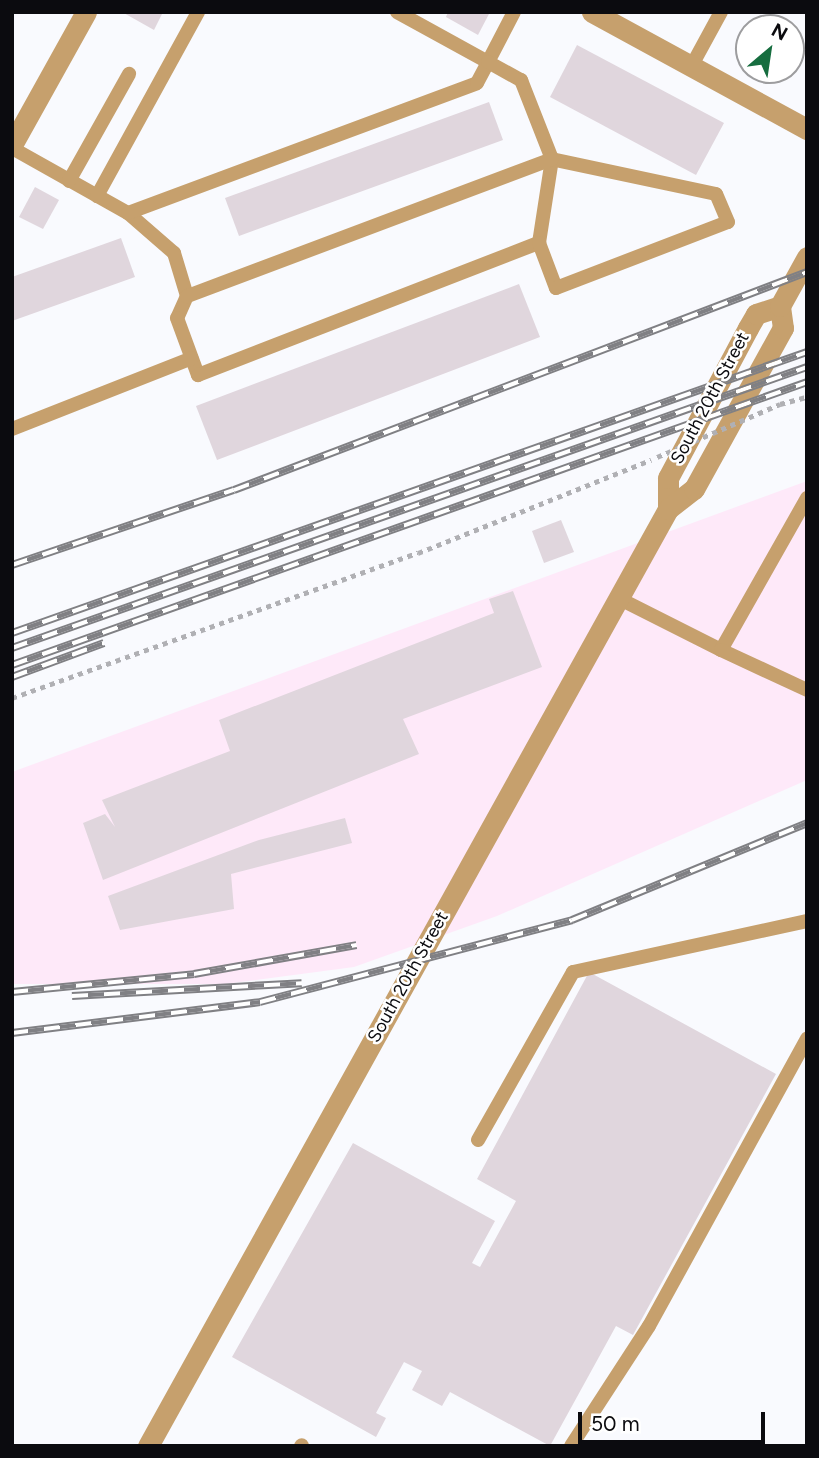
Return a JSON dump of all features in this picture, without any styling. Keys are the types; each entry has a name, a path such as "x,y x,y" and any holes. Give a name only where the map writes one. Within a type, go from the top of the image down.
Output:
{"street":[{"path":"12,146 86,12"},
{"path":"592,12 807,129"},
{"name":"South 20th Street","path":"148,1446 668,509 694,489 783,327 780,306 807,257"},
{"name":"South 20th Street","path":"668,509 668,478 748,327 756,314 780,306"}],"lane":[{"path":"97,196 198,12"},
{"path":"187,296 552,159 716,194 728,222 556,288 539,243 552,159 521,80 397,12"},
{"path":"128,213 477,83 514,12"},
{"path":"691,67 722,12"},
{"path":"69,181 128,74"},
{"path":"12,146 128,213 174,253 187,296 177,318 198,375 539,243"},
{"path":"12,429 192,358"},
{"path":"721,650 807,498"},
{"path":"618,598 807,690"},
{"path":"478,1140 573,972 807,921"},
{"path":"571,1446 649,1326 807,1039"}],"path":[{"path":"12,698 418,553 657,457 780,404 807,397"}],"shaded area":[{"path":"807,481 807,780 497,916 354,967 225,984 12,984 12,772"}],"building":[{"path":"122,12 163,12 154,30"},
{"path":"448,12 490,12 478,35 446,17"},
{"path":"577,45 724,123 696,175 550,97"},
{"path":"489,102 503,140 239,236 225,198"},
{"path":"35,187 59,200 43,229 19,217"},
{"path":"121,238 135,277 12,321 12,277"},
{"path":"519,284 540,337 217,460 196,406"},
{"path":"561,520 574,552 544,563 532,531"},
{"path":"513,591 542,667 403,719 419,754 103,880 83,823 105,814 115,827 102,800 230,751 219,720 494,613 489,599"},
{"path":"345,818 352,843 231,874 234,909 120,930 108,896 259,840"},
{"path":"589,972 776,1074 633,1335 616,1326 550,1446 450,1392 442,1406 412,1390 422,1371 404,1362 376,1413 386,1418 376,1437 232,1357 353,1143 495,1221 472,1263 480,1267 516,1201 477,1179"}],"railway":[{"path":"12,565 234,490 807,272"},
{"path":"12,633 807,352"},
{"path":"12,648 807,367"},
{"path":"12,665 807,382"},
{"path":"12,677 104,643"},
{"path":"12,1033 260,1002 572,920 807,823"},
{"path":"12,992 194,974 356,945"},
{"path":"72,996 302,983"}]}
